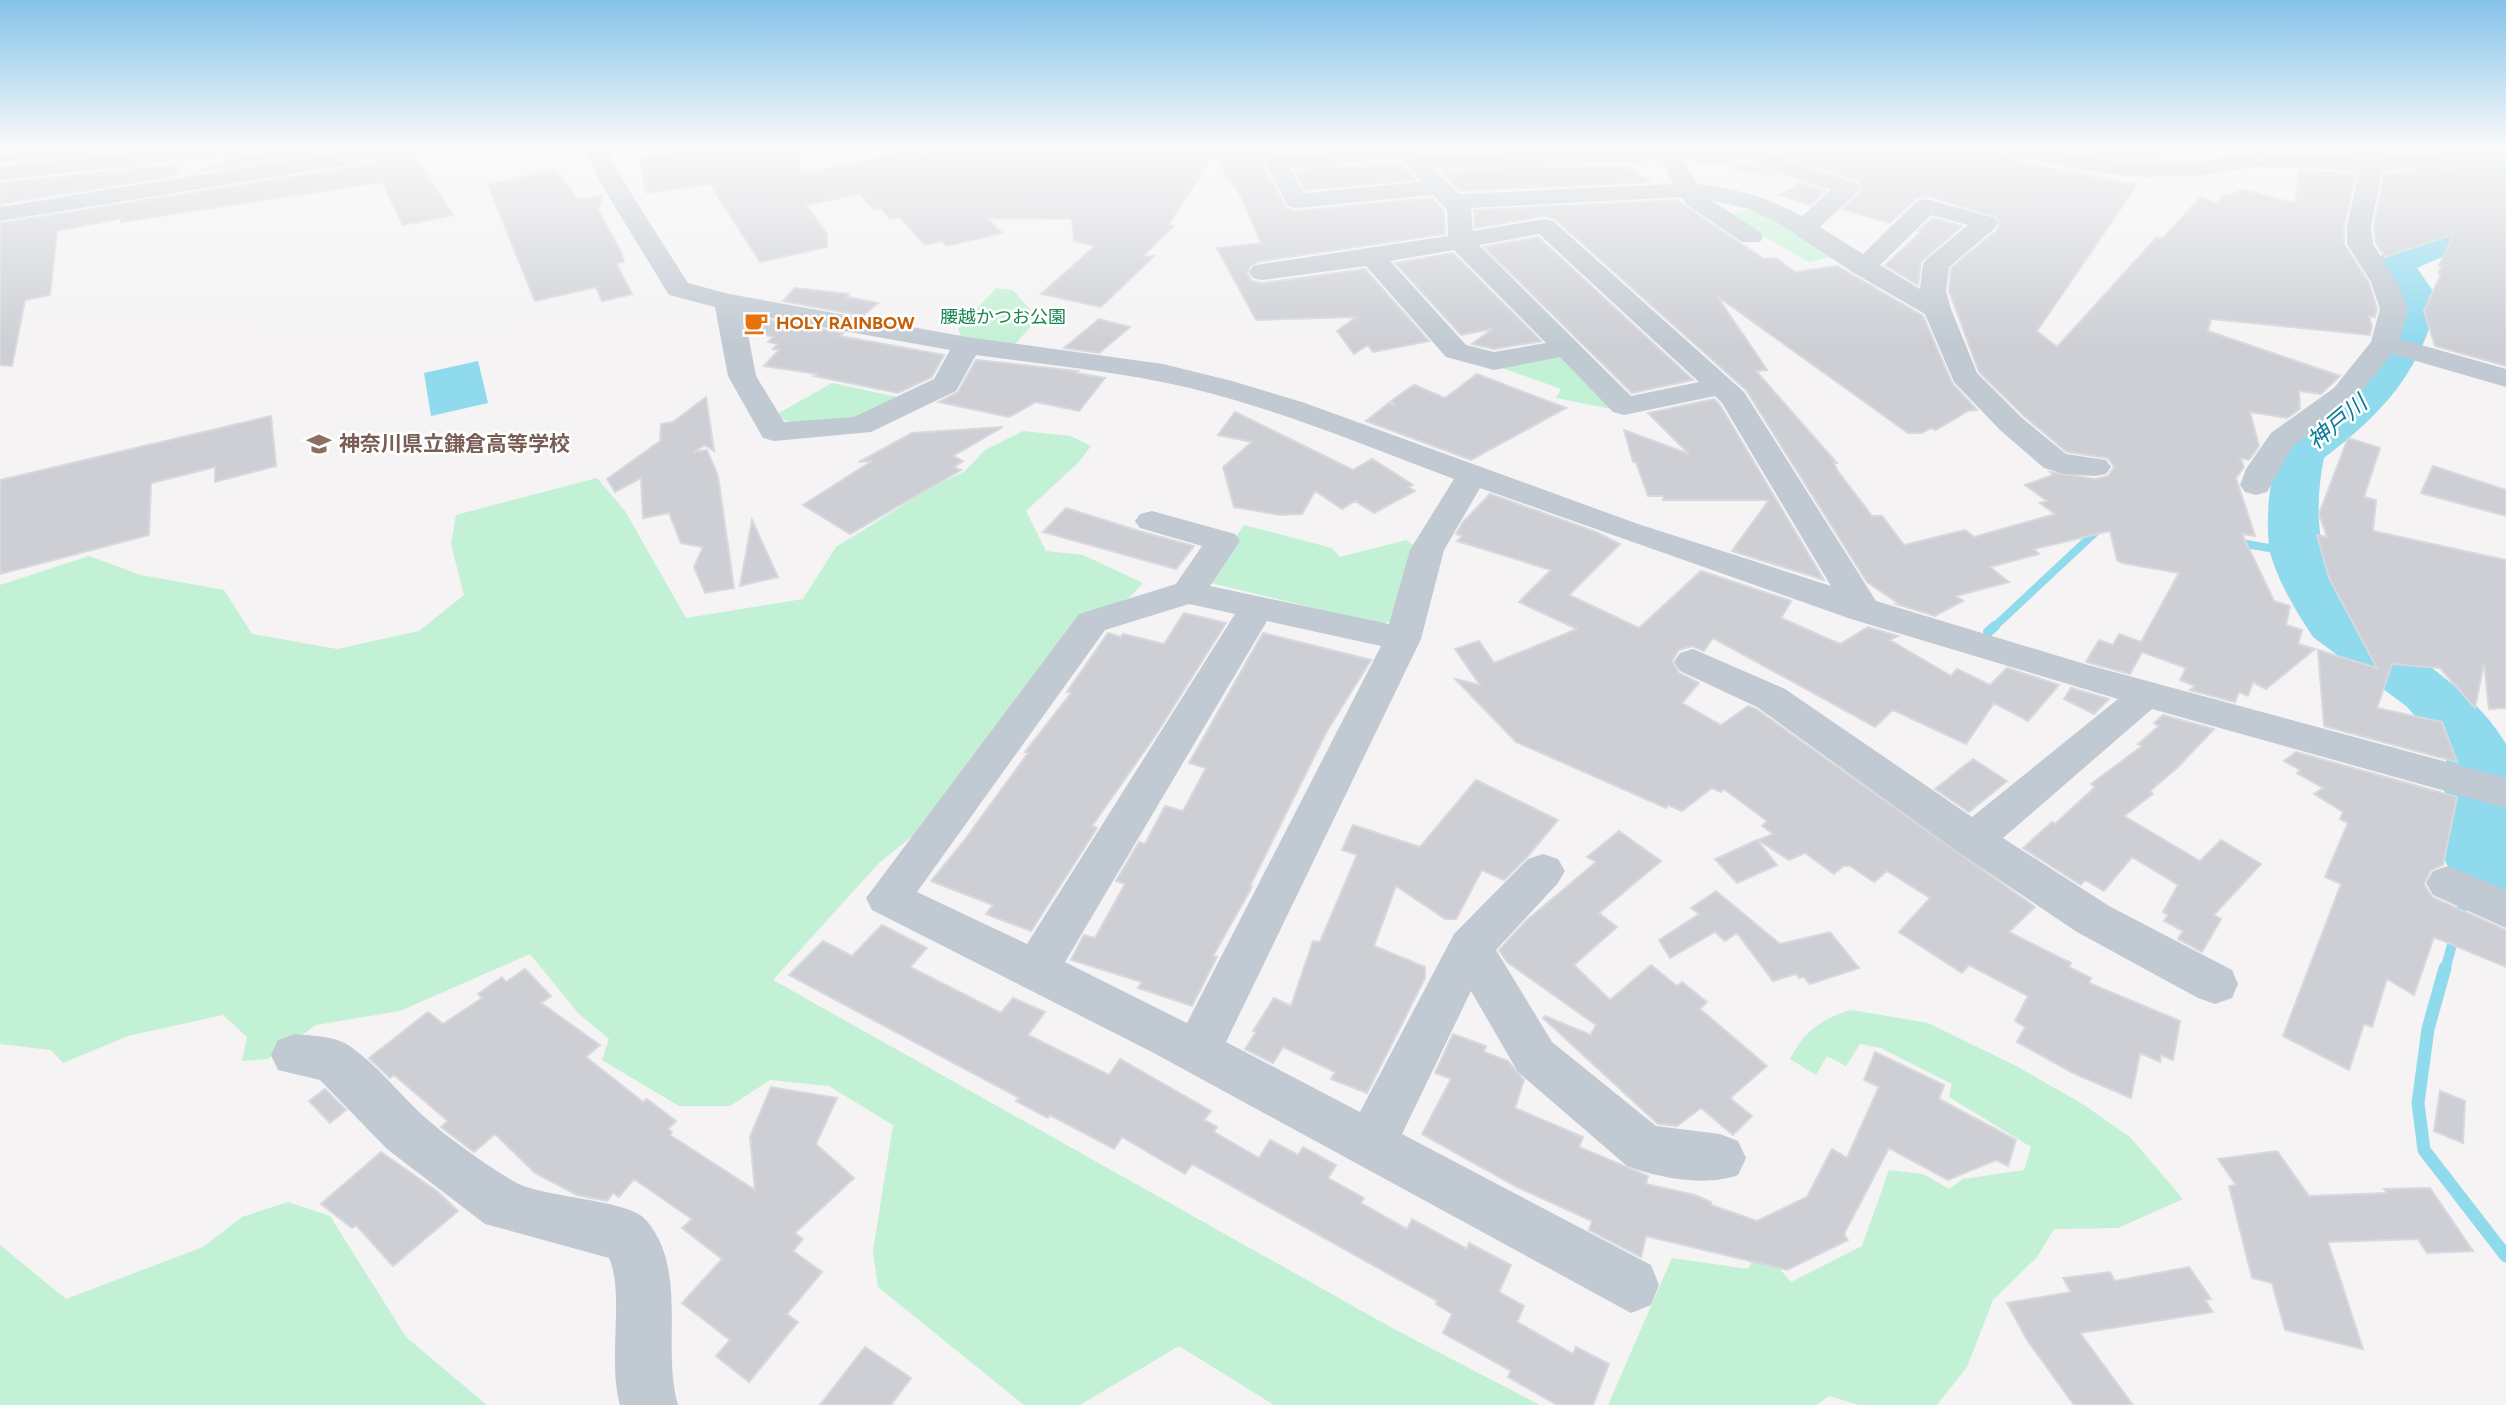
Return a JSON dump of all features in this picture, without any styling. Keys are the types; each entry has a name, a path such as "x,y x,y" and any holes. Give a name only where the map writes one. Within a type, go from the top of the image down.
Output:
{"street":[{"path":"631,214 678,289 728,302 967,345 1163,373 1222,387 1291,408 1472,475 1864,611 2504,792"},
{"path":"1459,214 1461,242 1564,348 1624,405 1721,386"},
{"path":"1715,214 1751,237"},
{"path":"1777,214 1826,238 1863,268 1937,309"},
{"path":"1805,227 1820,214"},
{"path":"1863,268 1918,214"},
{"path":"1953,214 1986,223 1936,264 1933,291 1937,309 1964,376 2011,424 2055,461 2064,465 2095,467"},
{"path":"2256,485 2262,469 2282,440 2344,394 2385,344 2393,309 2384,282 2360,244 2358,226 2361,214"},
{"path":"1262,272 1372,257 1544,226 1734,398 1864,611"},
{"path":"1372,257 1456,351 1494,361 1564,348"},
{"path":"728,302 742,376 774,432 860,426 946,385 967,345"},
{"path":"2394,346 2506,379"},
{"path":"1196,1053 1403,639 1427,550 1472,475"},
{"path":"1152,520 1223,541 1188,592"},
{"path":"1403,639 1188,592 1092,622 888,898 1037,968 1371,1143 1630,1285"},
{"path":"1037,968 1258,606"},
{"path":"1693,662 1770,698 1972,840 2093,919 2215,984"},
{"path":"1972,840 2135,706 2143,692"},
{"path":"1371,1143 1470,947 1543,871"},
{"path":"2448,883 2500,907"},
{"path":"1470,947 1535,1057 1645,1149 1720,1158"},
{"path":"295,1055 333,1061 405,1132 504,1206 626,1236 637,1249 641,1295 641,1386 649,1405"}],"green space":[{"path":"1733,214 1766,214 1837,255 1809,262 1763,236"},
{"name":"腰越かつお公園","path":"996,288 1013,290 1034,314 1042,314 1015,344 961,336 958,329"},
{"path":"1572,355 1621,411 1556,398 1561,389 1491,364"},
{"path":"832,383 902,398 856,422 795,423 779,418 779,413"},
{"path":"1023,431 1071,436 1091,446 1079,462 1026,511 1046,551 1083,555 1143,583 1129,598 1080,618 915,834 879,863 773,980 1394,1329 1540,1405 1274,1405 1179,1346 1080,1405 1024,1405 878,1287 873,1251 893,1125 829,1086 770,1080 730,1106 679,1106 602,1060 609,1039 579,1014 530,954 400,1011 316,1025 268,1059 242,1061 247,1037 223,1015 128,1036 63,1063 51,1050 0,1044 0,585 89,556 141,575 224,590 252,634 337,649 419,631 464,595 451,544 456,515 597,478 625,511 686,618 803,599 836,547 931,488 965,471 985,450"},
{"path":"1244,525 1332,548 1340,557 1406,540 1416,547 1400,619 1381,624 1211,583 1207,577"},
{"path":"1851,1010 1928,1023 2018,1067 2084,1105 2130,1137 2183,1199 2118,1228 2054,1229 2037,1257 1993,1300 1967,1367 1937,1405 1859,1405 1829,1396 1816,1405 1608,1405 1672,1258 1748,1269 1760,1246 1791,1282 1862,1246 1889,1170 1923,1174 1949,1189 1963,1179 2024,1170 2031,1147 1949,1097 1952,1084 1881,1048 1860,1044 1846,1066 1827,1056 1816,1075 1790,1059 1801,1041 1815,1027 1831,1017"},
{"path":"288,1202 330,1216 406,1337 487,1405 0,1405 0,1245 66,1299 203,1247 242,1217"}],"water":[{"path":"478,361 488,403 431,416 424,373"}],"building":[{"path":"59,214 176,214 121,222 122,218 57,231 50,295 25,300 12,366 0,365 0,223"},
{"path":"397,214 453,215 403,225"},
{"path":"500,214 600,214 621,252 624,262 616,263 632,294 602,301 596,287 535,301"},
{"path":"729,214 812,214 827,234 827,247 760,262"},
{"path":"886,214 1176,214 1168,225 1174,226 1142,257 1154,256 1101,307 1041,294 1095,246 1074,241 1072,219 987,218 1002,233 947,246 942,241 925,245 900,217 890,219"},
{"path":"1249,214 1444,214 1445,234 1261,261 1251,265 1247,273 1252,281 1262,283 1365,269 1429,341 1373,352 1368,345 1354,354 1337,331 1356,317 1256,320 1217,248 1261,243"},
{"path":"1474,214 1696,214 1764,259 1776,258 1795,272 1837,266 1923,316 1952,383 1977,410 1968,411 1936,430 1931,428 1922,433 1908,433 1717,296 1767,370 1756,371 1837,463 1834,463 1837,470 1872,516 1882,516 1904,545 1965,530 1974,537 2055,514 2040,503 2047,501 2025,485 2053,475 2050,472 2095,479 2108,476 2114,467 2108,458 2067,452 2024,416 1979,372 1949,291 1951,268 1997,230 2000,224 1997,217 1986,214 2117,214 2037,331 2057,347 2156,238 2163,238 2186,214 2347,214 2344,244 2369,283 2377,309 2375,317 2369,316 2372,327 2370,335 2211,319 2208,331 2340,376 2321,394 2299,391 2300,409 2287,418 2250,412 2259,446 2249,460 2240,458 2244,467 2236,478 2255,536 2242,534 2274,601 2290,606 2286,625 2302,630 2298,644 2315,649 2266,689 2253,682 2248,696 2239,692 2235,702 2190,690 2195,686 2180,680 2186,668 2142,652 2130,674 2086,662 2099,640 2113,645 2119,634 2141,642 2179,573 2117,560 2110,531 2034,549 2039,554 1990,567 2009,582 1956,596 1963,601 1935,616 1896,604 1898,603 1867,582 1746,390 1555,219 1544,216 1475,228"},
{"path":"1858,214 1900,214 1890,223"},
{"path":"2376,214 2506,214 2506,366 2435,346 2424,311 2441,274 2438,273 2442,267 2439,266 2454,234 2385,257 2376,243 2374,226"},
{"path":"1932,218 1962,226 1921,262 1918,285 1885,265 1921,232 1918,231"},
{"path":"1538,237 1693,380 1632,393 1484,247"},
{"path":"1453,253 1541,341 1494,349 1472,344 1492,329 1461,335 1395,263"},
{"path":"795,288 849,294 847,297 878,303 863,316 783,301"},
{"path":"765,319 944,355 932,377 898,393 814,376 817,374 764,366 779,350 773,349 778,344 768,342 773,337 750,330"},
{"path":"1099,319 1130,327 1099,353 1064,348"},
{"path":"976,360 1078,371 1076,373 1105,378 1079,411 1036,402 1009,417 939,402 958,392"},
{"path":"1477,374 1566,408 1471,460 1366,421 1389,403 1394,405 1391,401 1414,385 1445,398"},
{"path":"706,397 714,451 705,445 693,452 707,450 718,476 734,588 705,593 694,567 703,547 681,543 669,513 643,518 641,478 615,492 607,479 660,441 661,424 673,422"},
{"path":"1714,399 1824,580 1732,551 1769,500 1663,500 1664,496 1648,496 1636,462 1633,462 1624,430 1689,454 1648,413"},
{"path":"1235,412 1353,470 1372,459 1413,485 1409,487 1415,491 1374,513 1355,501 1342,509 1315,491 1302,514 1280,515 1234,507 1223,467 1252,442 1218,435"},
{"path":"271,416 276,466 215,482 215,467 151,483 149,535 0,574 0,480"},
{"path":"1003,427 953,456 963,461 954,467 961,470 850,534 803,505 872,461 859,462 912,433"},
{"path":"2348,438 2380,448 2364,497 2376,500 2373,531 2506,560 2506,708 2489,709 2484,663 2475,708 2440,668 2392,664 2377,708 2442,722 2457,762 2324,726 2318,650 2377,668 2329,578 2317,535 2327,537 2319,514"},
{"path":"2433,466 2506,490 2506,516 2421,493"},
{"path":"1490,494 1596,532 1620,544 1569,595 1639,628 1701,571 1791,601 1781,618 1840,644 1868,627 1898,636 1890,640 1951,676 1957,669 1990,685 2007,668 2059,685 2028,721 1994,703 1966,744 1893,710 1875,727 1713,638 1704,651 1692,646 1679,650 1672,661 1679,673 1699,683 1682,703 1721,725 1748,706 1756,709 2035,907 2009,932 2071,963 2069,967 2091,978 2089,983 2180,1021 2173,1060 2161,1055 2160,1062 2140,1053 2131,1098 2073,1073 2017,1042 2025,1027 2015,1021 2028,996 1969,965 1962,973 1899,932 1930,898 1887,871 1874,882 1850,866 1843,866 1834,874 1805,853 1789,860 1758,840 1773,834 1762,826 1767,821 1724,789 1721,792 1712,788 1682,811 1668,805 1666,808 1516,742 1455,679 1480,685 1455,649 1479,641 1494,663 1577,629 1519,602 1551,570 1457,541 1462,536 1456,534 1463,522"},
{"path":"1066,508 1194,546 1176,569 1043,532"},
{"path":"752,520 778,577 740,586"},
{"path":"1184,613 1226,623 1155,736 1092,826 1097,828 1031,931 986,914 993,905 931,881 963,842 1028,753 1025,752 1071,693 1067,692 1108,633 1164,644"},
{"path":"1263,633 1371,660 1327,731 1250,886 1252,887 1213,956 1217,957 1192,1006 1138,988 1142,982 1071,960 1084,935 1095,938 1125,884 1116,881 1139,842 1145,844 1165,806 1183,811 1206,768 1189,763"},
{"path":"2071,688 2109,699 2094,714 2064,699"},
{"path":"2163,715 2214,729 2177,768 2150,791 2153,794 2124,816 2200,861 2221,840 2261,864 2214,915 2221,919 2202,952 2178,939 2183,931 2164,921 2168,915 2163,912 2178,885 2132,857 2104,891 2085,880 2081,885 2023,848 2052,822 2055,824 2095,787 2091,784 2142,746 2138,744 2159,726 2154,723"},
{"path":"2296,752 2457,797 2443,865 2431,870 2424,884 2432,897 2506,930 2506,967 2434,937 2414,995 2387,979 2372,1027 2364,1024 2349,1070 2283,1036 2341,884 2325,877 2348,823 2340,819 2343,812 2314,794 2323,788 2297,773 2300,770 2284,761"},
{"path":"1973,759 2007,781 1969,812 1935,789"},
{"path":"1476,780 1558,820 1504,880 1482,870 1456,919 1445,919 1396,886 1374,946 1425,967 1425,978 1367,1093 1331,1079 1335,1072 1283,1047 1273,1063 1245,1049 1274,998 1291,1006 1313,941 1320,942 1357,855 1342,850 1353,825 1420,847"},
{"path":"1619,831 1661,861 1599,913 1617,927 1574,965 1610,1000 1651,965 1677,986 1682,982 1707,1002 1700,1009 1767,1066 1730,1098 1752,1116 1733,1135 1701,1108 1677,1126 1658,1124 1543,1018 1545,1016 1591,1035 1596,1025 1507,962 1499,950 1526,921 1596,862 1587,857"},
{"path":"1757,840 1777,865 1737,883 1715,859"},
{"path":"1716,891 1780,944 1830,932 1859,968 1810,984 1804,977 1799,978 1796,974 1773,981 1737,933 1725,941 1715,932 1670,958 1659,940 1699,914 1691,908"},
{"path":"882,925 927,948 910,967 1001,1013 1013,998 1045,1012 1028,1035 1109,1075 1120,1059 1211,1111 1204,1120 1217,1127 1214,1132 1259,1158 1270,1140 1298,1155 1303,1147 1336,1165 1328,1178 1364,1198 1361,1203 1407,1229 1412,1219 1467,1249 1469,1243 1511,1265 1499,1292 1524,1306 1517,1322 1573,1354 1576,1347 1609,1364 1593,1405 1557,1405 1508,1377 1511,1371 1443,1333 1452,1314 1436,1304 1437,1301 1192,1164 1185,1174 1122,1137 1114,1149 1050,1115 1048,1118 1016,1101 1019,1098 789,975 823,941 852,956"},
{"path":"525,969 551,996 541,1003 600,1045 586,1057 643,1102 647,1099 676,1121 668,1129 672,1132 670,1135 755,1190 750,1137 771,1087 837,1098 816,1144 854,1178 795,1233 803,1239 793,1251 822,1272 787,1314 798,1322 749,1382 716,1356 730,1340 682,1303 722,1259 682,1228 692,1219 634,1179 619,1197 613,1193 607,1201 577,1195 535,1173 495,1134 474,1152 441,1127 448,1121 394,1075 390,1078 369,1058 428,1012 443,1024 482,998 478,994 502,977 506,982"},
{"path":"1453,1034 1486,1046 1484,1052 1508,1061 1524,1080 1515,1108 1583,1137 1579,1147 1648,1176 1646,1184 1695,1195 1711,1202 1711,1205 1757,1221 1807,1197 1832,1149 1847,1158 1879,1087 1864,1080 1875,1052 1944,1085 1939,1099 2016,1140 2008,1166 1996,1160 1948,1180 1889,1148 1844,1234 1848,1240 1787,1270 1646,1236 1641,1257 1589,1230 1592,1221 1517,1187 1422,1134 1451,1079 1435,1073"},
{"path":"325,1089 346,1110 330,1123 309,1101"},
{"path":"2440,1091 2465,1101 2463,1143 2434,1131"},
{"path":"2277,1151 2309,1196 2387,1193 2384,1189 2430,1188 2473,1251 2427,1253 2418,1239 2328,1242 2363,1349 2285,1330 2272,1283 2252,1278 2229,1186 2236,1185 2218,1159"},
{"path":"381,1152 438,1192 458,1211 393,1266 356,1225 352,1228 321,1204"},
{"path":"2189,1267 2211,1299 2205,1300 2213,1312 2080,1333 2133,1405 2074,1405 2027,1340 2007,1303 2071,1292 2063,1278 2110,1272 2115,1281"},
{"path":"865,1347 911,1378 891,1405 820,1405"}],"waterway":[{"name":"神戸川","path":"2431,214 2442,234 2438,245 2394,264 2418,298 2411,325 2391,369 2361,404 2302,452 2293,493 2297,558 2332,624 2426,692 2477,745 2476,858 2506,885"},
{"path":"1993,628 2101,527"},
{"path":"2235,542 2297,553"},
{"path":"1988,632 1995,626"},
{"path":"2445,970 2476,858"},
{"path":"2445,968 2428,1029 2418,1103 2424,1150 2506,1256"}],"place":[{"name":"HOLY RAINBOW","path":"756,323"},
{"name":"神奈川県立鎌倉高等学校","path":"319,444"}]}
